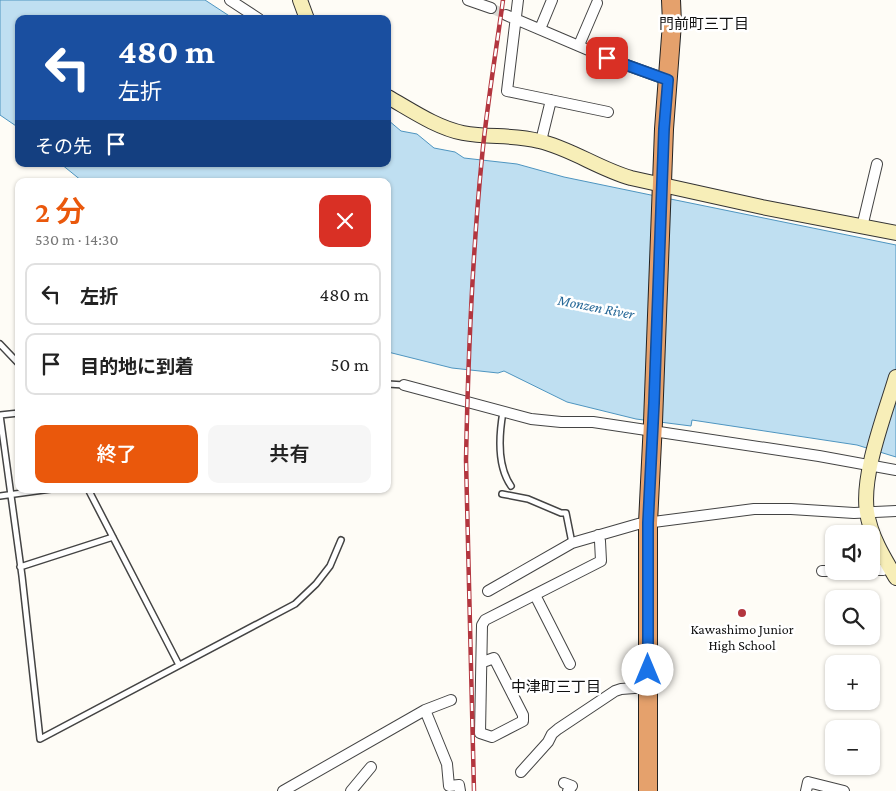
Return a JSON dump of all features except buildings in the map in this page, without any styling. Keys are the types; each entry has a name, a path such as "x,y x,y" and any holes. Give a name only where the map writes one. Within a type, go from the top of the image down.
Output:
{"highway":[{"path":"648,791 648,523 662,188 672,23 671,0"}],"street":[{"path":"230,0 253,15"},
{"path":"300,0 306,15"},
{"path":"468,0 491,8"},
{"path":"518,0 506,91 608,112"},
{"path":"540,28 552,0"},
{"path":"579,45 597,3"},
{"path":"506,15 668,80"},
{"path":"391,99 452,130 465,133 522,137 541,141 611,172 662,188 896,233"},
{"path":"541,141 551,100"},
{"path":"862,226 877,164"},
{"path":"893,572 872,533 865,494 896,377"},
{"path":"404,385 531,419 653,427 874,463 896,470"},
{"path":"874,463 887,474 896,476"},
{"path":"488,591 572,543 638,524 754,509 896,511"},
{"path":"483,662 494,658 523,715 523,722 492,737 480,733 483,662 482,625 485,620 601,561 598,535"},
{"path":"880,570 893,572"},
{"path":"535,595 570,664"},
{"path":"521,772 548,742 552,734 566,723 615,691 648,687"},
{"path":"283,791 425,710 451,700"},
{"path":"425,710 447,764 449,786 459,785 460,791"},
{"path":"351,791 370,767"},
{"path":"806,791 808,782 842,791"}],"lane":[{"path":"0,344 15,360"},
{"path":"391,384 404,385"},
{"path":"503,411 500,438 502,464 506,480 511,486"},
{"path":"15,413 0,415 40,739 295,604 316,584 330,566 341,540"},
{"path":"0,496 24,493"},
{"path":"90,493 179,665"},
{"path":"502,494 528,499 561,513 566,513 572,543"},
{"path":"20,567 113,537"}],"water":[{"path":"0,0 205,0 228,15 15,15 15,125 0,115"},
{"name":"Monzen River","path":"391,123 401,131 417,134 434,148 455,152 464,158 517,164 564,177 896,245 896,457 857,445 692,420 691,426 636,419 567,402 504,371 498,373 452,368 391,353 391,178 78,178 65,167 391,167"}],"tunnel":[{"path":"491,8 506,15"}],"railway":[{"path":"474,791 466,460 469,346 482,157 503,0"}],"place":[{"name":"Kawashimo Junior High School","path":"742,613"}],"district":[{"name":"門前町三丁目","path":"704,24"},
{"name":"中津町三丁目","path":"556,687"}],"route":[{"path":"607,58 668,80 662,172 663,193 648,523 648,670"}]}
